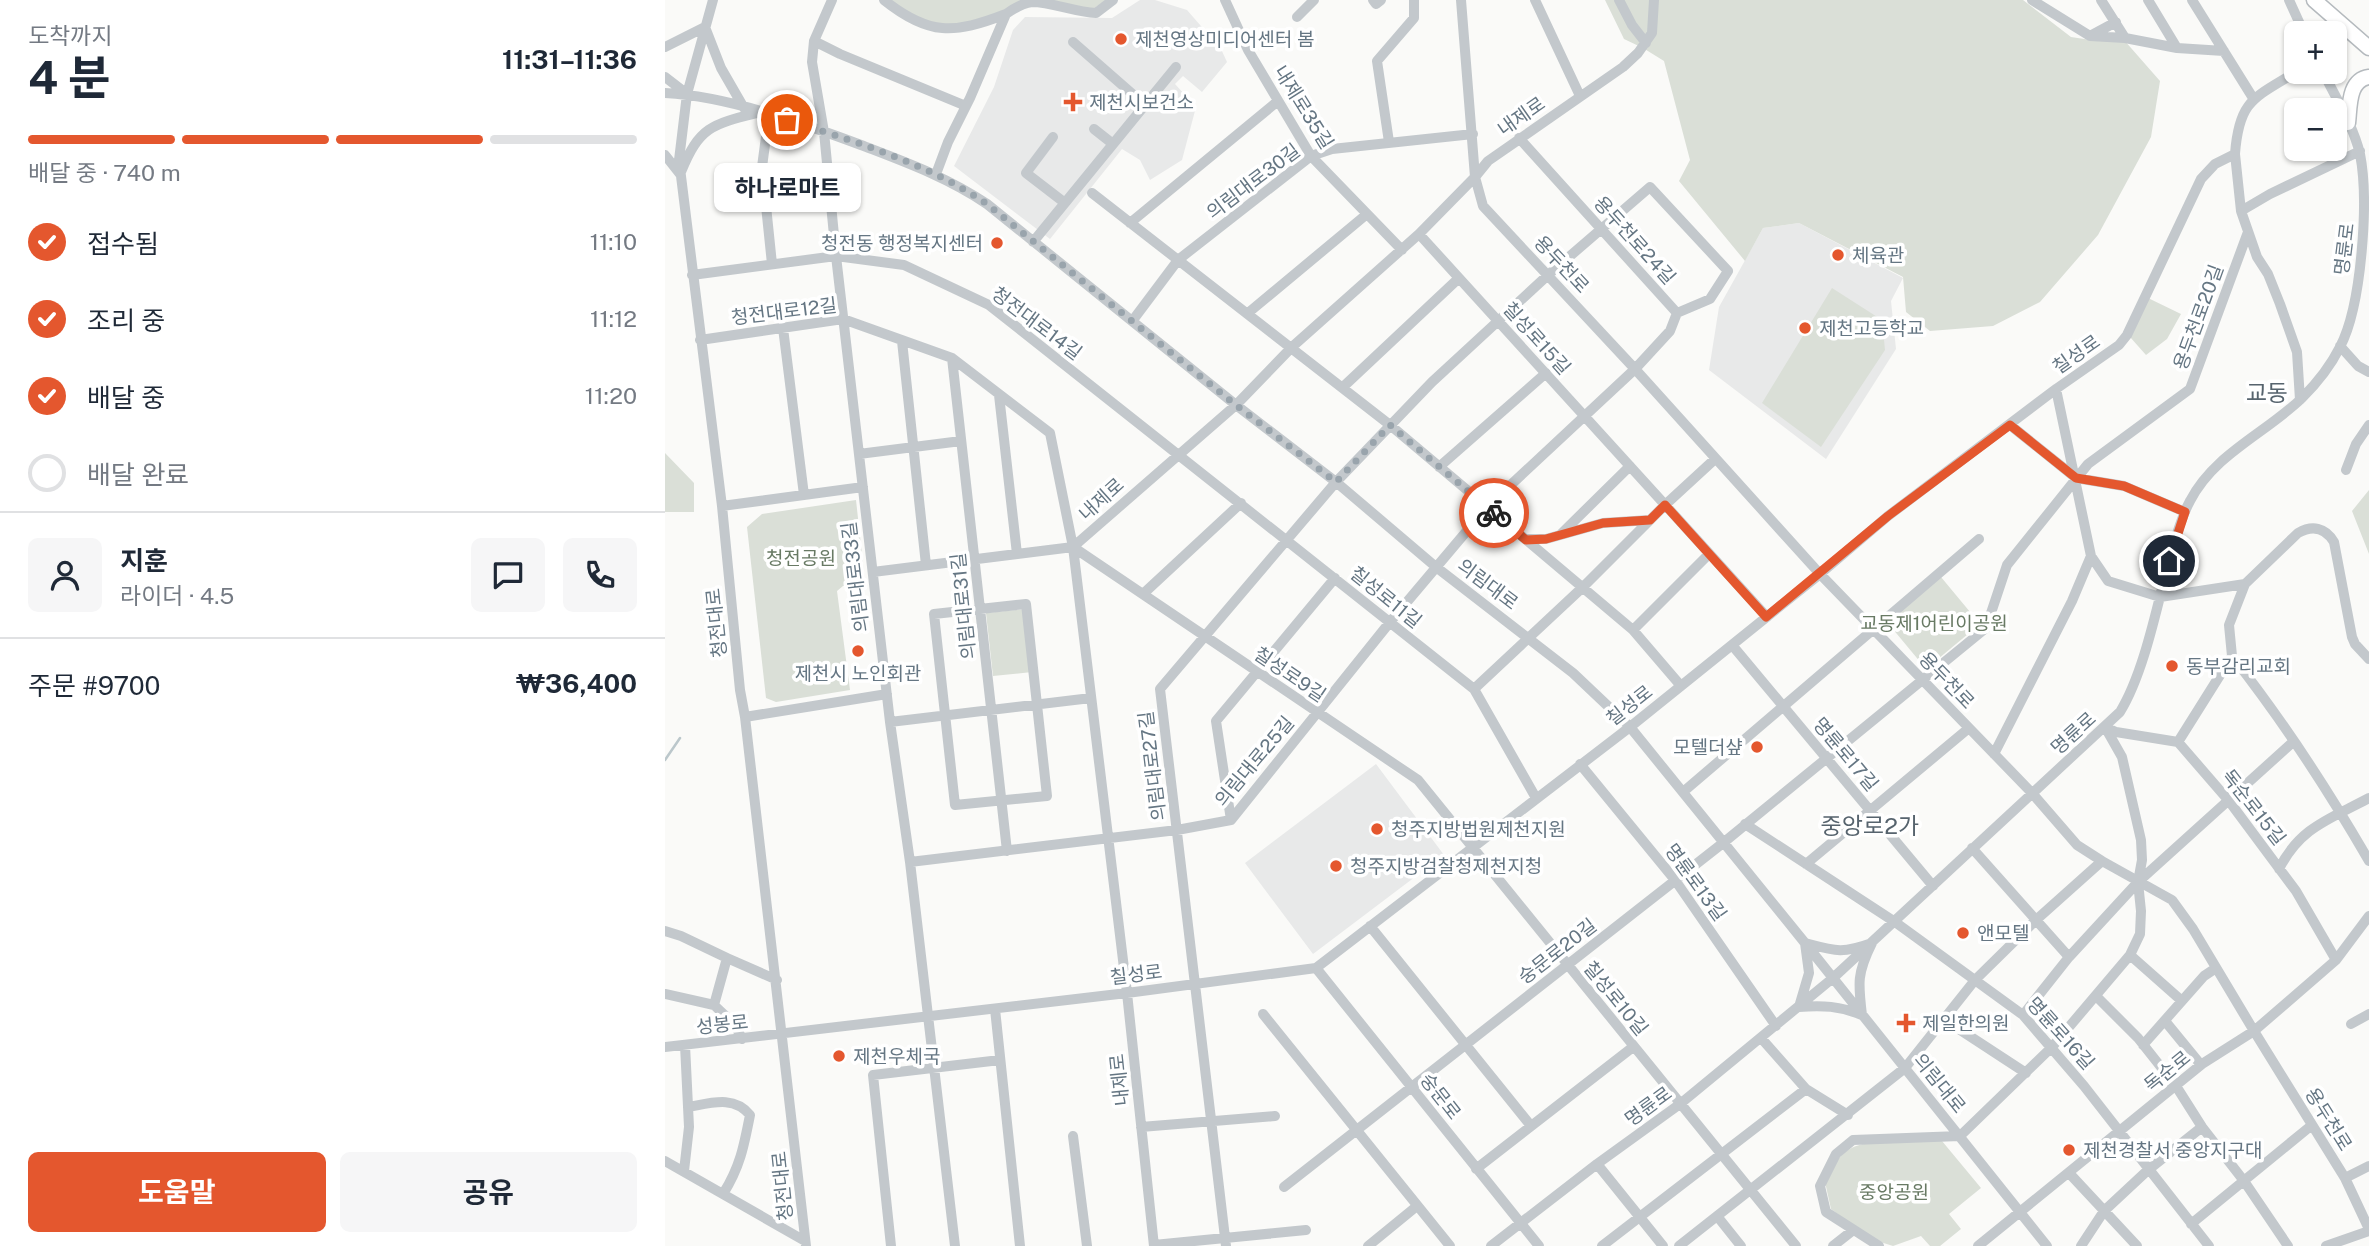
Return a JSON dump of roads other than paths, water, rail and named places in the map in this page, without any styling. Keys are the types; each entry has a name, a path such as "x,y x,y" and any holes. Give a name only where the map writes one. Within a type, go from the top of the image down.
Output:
{"main road":[{"path":"2313,0 2330,21"},
{"path":"2347,35 2369,48"},
{"path":"2348,123 2351,94 2360,79 2369,77"}],"street":[{"name":"청전대로","path":"713,0 687,94 679,160 680,174 722,506 740,690 777,980 806,1243"},
{"path":"823,21 824,0"},
{"path":"832,0 814,41 966,106"},
{"path":"884,0 908,16 935,28 958,29 974,26 1033,2 1096,13 1113,0"},
{"name":"내제로35길","path":"1225,0 1248,50 1311,156 1402,250"},
{"path":"1297,17 1314,0"},
{"path":"1373,0 1376,4 1381,0"},
{"path":"1388,142 1377,61 1414,18 1414,0"},
{"name":"용두천로","path":"1461,0 1475,177 1483,206 1820,574 2032,793 2077,845 2172,900 2185,916 2345,1178 2369,1230"},
{"path":"1535,0 1580,96"},
{"path":"1619,0 1632,25 1646,43"},
{"path":"1646,43 1654,23 1654,0"},
{"path":"2032,0 2090,36 2125,38 2177,48 2224,51"},
{"path":"2101,0 2125,38"},
{"path":"2148,0 2177,48"},
{"path":"2192,0 2253,98"},
{"path":"2289,0 2299,21"},
{"path":"936,174 1006,14"},
{"path":"2090,36 2116,22"},
{"path":"665,47 705,27 721,68 744,108"},
{"name":"의림대로33길","path":"814,41 812,62 824,132 890,722 910,862 955,1246"},
{"path":"1073,42 1145,104"},
{"name":"내제로","path":"1154,1246 1127,993 1073,547 1236,405 1292,347 1419,234 1488,161 1623,67 1646,43"},
{"path":"1033,243 1176,67"},
{"path":"665,77 687,94"},
{"path":"2284,79 2253,98 2237,128 2235,154 2241,211 2257,257 2276,294 2297,352 2300,400"},
{"name":"명륜로","path":"1491,1246 1680,1104 1799,1007 1895,922 2120,712 2134,684 2185,512 2201,482 2215,467 2300,400 2327,368 2340,346 2355,301 2365,222 2364,181 2360,151 2329,84"},
{"name":"의림대로","path":"665,93 687,94 765,113 936,174 964,188 1573,673 1630,727 2047,1246"},
{"path":"1130,223 1278,101"},
{"path":"665,155 680,174 691,147 709,128 723,121 765,113 762,167 772,264"},
{"path":"1094,129 1113,144"},
{"name":"의림대로30길","path":"1133,320 1178,260 1311,156 1332,149 1472,134"},
{"path":"1053,137 1026,173 1065,203"},
{"name":"용두천로24길","path":"1487,508 1635,369 1670,331 1677,313 1519,138"},
{"path":"2241,211 2270,194 2360,151"},
{"name":"칠성로","path":"783,1035 1315,968 1630,727 1888,516 2056,389 2111,352 2127,335 2201,179 2215,164 2235,154"},
{"name":"의림대로27길","path":"1226,1242 1160,689 1336,482 1390,425 1432,382 1548,275 1650,187 1728,271 1710,299 1677,313"},
{"path":"1092,193 1390,425 1633,630 1681,686"},
{"path":"1248,313 1367,214"},
{"name":"용두천로20길","path":"1827,759 1986,628 2007,565 2076,478 2088,464 2190,389 2248,232"},
{"name":"칠성로15길","path":"1419,234 1766,617"},
{"name":"청전대로14길","path":"692,275 836,256 904,265 989,305 1178,454"},
{"path":"1343,387 1459,278"},
{"name":"청전대로12길","path":"700,340 843,319 952,358 1050,433 1073,547"},
{"path":"783,328 804,495"},
{"path":"902,341 926,565"},
{"path":"2340,346 2358,366 2369,372"},
{"name":"의림대로31길","path":"952,358 1007,851"},
{"path":"1439,467 1546,373"},
{"path":"2056,389 2091,556 2108,581 2159,597 2245,584"},
{"path":"999,395 1017,555"},
{"path":"2010,425 2076,478 2124,486 2185,512"},
{"path":"2346,470 2356,444 2369,425"},
{"path":"859,454 961,441"},
{"name":"칠성로11길","path":"1178,454 1473,689 1536,798"},
{"path":"1473,689 1715,459"},
{"path":"1559,536 1630,466"},
{"path":"722,506 863,487"},
{"path":"1143,594 1241,503"},
{"name":"의림대로25길","path":"910,862 1177,830 1231,820 1389,622 1487,508"},
{"path":"1526,540 1546,539 1603,523 1650,520"},
{"path":"2369,659 2352,637 2334,541 2327,533 2312,527 2298,533 2245,584 2229,625 2232,656 2261,691 2341,812 2369,861"},
{"path":"1683,792 1979,539"},
{"path":"873,572 1073,547"},
{"name":"칠성로9길","path":"1073,547 1418,780 1471,848"},
{"path":"1633,630 1709,554"},
{"path":"1994,754 2072,601 2091,556"},
{"path":"1231,820 1216,721 1335,578"},
{"path":"1026,604 1038,704 1047,796 955,805 934,614 1026,604"},
{"name":"명륜로17길","path":"1732,645 1933,886"},
{"path":"2105,727 2116,732 2178,742 2232,656"},
{"path":"745,717 887,694"},
{"path":"890,722 1091,698"},
{"path":"1879,1246 1826,1212 1821,1186 1836,1154 1853,1140 1960,1136 2026,1073 2097,996 2130,955 2140,934 2138,882 2142,860 2141,840 2122,757 2105,727"},
{"path":"1806,864 1969,728"},
{"name":"독순로15길","path":"2178,742 2229,801 2296,891 2336,960"},
{"path":"2023,1015 2070,957 2138,882 2293,742"},
{"name":"숭문로20길","path":"1284,1187 1827,759"},
{"name":"명륜로13길","path":"1580,764 1675,880 1776,1026"},
{"path":"2279,869 2288,851 2301,838 2341,812 2369,798"},
{"name":"명륜로16길","path":"1745,824 1895,922 2023,1015 2052,1046 2209,1246"},
{"name":"칠성로10길","path":"1471,848 1796,1246"},
{"path":"1972,848 2070,957"},
{"path":"1679,1246 1905,1068 1975,979 2102,861"},
{"name":"독순로","path":"1978,1246 2201,1065 2254,1031 2336,960 2369,916"},
{"path":"1370,926 1531,1126"},
{"path":"665,931 777,980"},
{"path":"1863,1015 1843,1007 1799,1007 1809,973 1805,943 1849,951 1872,943"},
{"path":"1863,1015 1859,988 1861,964 1872,943"},
{"path":"2130,955 2182,1001"},
{"path":"714,1005 727,958"},
{"name":"숭문로","path":"1315,968 1539,1246"},
{"path":"2143,1045 2204,976 2216,968"},
{"path":"665,993 714,1005 735,1025 742,1039"},
{"path":"2097,996 2143,1045 2176,1086 2288,1246"},
{"path":"995,1009 1020,1246"},
{"path":"1263,1014 1450,1246"},
{"path":"2351,1024 2369,1014"},
{"path":"1943,1018 2026,1073"},
{"path":"2165,1021 2201,1065"},
{"name":"성봉로","path":"665,1047 783,1035"},
{"path":"1761,1038 1806,1089 1848,1115"},
{"path":"684,1171 688,1107 685,1045"},
{"path":"1476,1169 1633,1047"},
{"path":"891,1246 873,1075 1000,1060"},
{"path":"1602,1246 1806,1089"},
{"path":"688,1107 729,1101 743,1106 750,1115 742,1156 735,1175 723,1194"},
{"path":"1141,1126 1275,1116"},
{"path":"2192,1224 2312,1125"},
{"path":"2081,1246 2104,1211 2148,1170 2202,1126"},
{"path":"1073,1136 1087,1246"},
{"path":"665,1161 806,1243"},
{"path":"1597,1164 1663,1246"},
{"path":"2345,1178 2369,1166"},
{"path":"2069,1173 2137,1246"},
{"path":"1368,1246 1417,1206"},
{"path":"1717,1216 1741,1246"},
{"path":"1154,1246 1226,1242 1306,1230"},
{"path":"2326,1246 2369,1230"},
{"path":"1833,1246 1852,1231"}],"waterway":[{"path":"665,760 680,738"}],"place":[{"name":"제천영상미디어센터 봄","path":"1121,39"},
{"name":"제천시보건소","path":"1073,102"},
{"name":"하나로마트","path":"787,120"},
{"name":"청전동 행정복지센터","path":"997,243"},
{"name":"체육관","path":"1838,255"},
{"name":"제천고등학교","path":"1805,328"},
{"name":"제천시 노인회관","path":"858,651"},
{"name":"동부감리교회","path":"2172,666"},
{"name":"모텔더샾","path":"1757,747"},
{"name":"청주지방법원제천지원","path":"1377,829"},
{"name":"청주지방검찰청제천지청","path":"1336,866"},
{"name":"앤모텔","path":"1963,933"},
{"name":"제일한의원","path":"1906,1023"},
{"name":"제천우체국","path":"839,1056"},
{"name":"제천경찰서 중앙지구대","path":"2069,1150"}],"district":[{"name":"교동","path":"2267,392"},
{"name":"중앙로2가","path":"1870,825"}],"park label":[{"name":"청전공원","path":"801,558"},
{"name":"교동제1어린이공원","path":"1934,623"},
{"name":"중앙공원","path":"1894,1192"}]}
